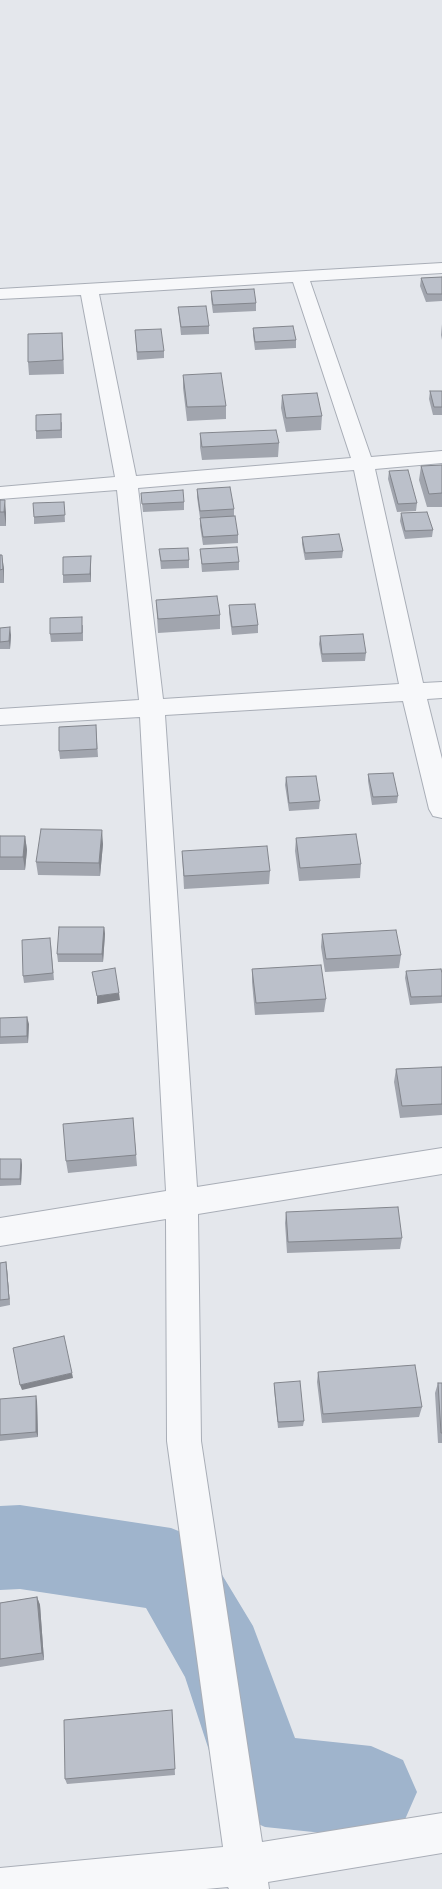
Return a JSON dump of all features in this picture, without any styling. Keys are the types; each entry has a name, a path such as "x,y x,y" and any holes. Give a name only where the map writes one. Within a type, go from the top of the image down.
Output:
{"street":[{"path":"0,294 442,268"},
{"path":"300,277 363,462 413,692 442,808"},
{"path":"90,288 127,483 152,708 182,1202 184,1441 247,1877"},
{"path":"0,493 442,457"},
{"path":"0,717 442,690"},
{"path":"0,1232 442,1161"},
{"path":"0,1888 247,1877 442,1833"}],"building":[{"path":"442,277 442,294 427,294 421,278"},
{"path":"254,289 256,303 213,305 211,291"},
{"path":"206,306 209,326 181,327 178,307"},
{"path":"293,326 296,340 255,342 253,328"},
{"path":"161,329 164,351 137,352 135,330"},
{"path":"62,333 63,360 28,362 28,334"},
{"path":"221,373 226,406 187,407 183,375"},
{"path":"430,391 442,391 442,407 434,407"},
{"path":"317,393 322,416 286,418 282,395"},
{"path":"61,414 61,430 36,431 36,415"},
{"path":"276,430 279,443 202,447 200,433"},
{"path":"442,465 442,493 429,494 421,466"},
{"path":"408,470 417,503 398,504 389,471"},
{"path":"230,487 234,509 200,511 197,489"},
{"path":"183,490 184,502 142,504 141,493"},
{"path":"0,500 5,500 4,512 0,512"},
{"path":"64,502 65,515 34,517 33,503"},
{"path":"427,512 433,530 405,531 401,513"},
{"path":"235,516 238,535 203,537 200,518"},
{"path":"339,534 343,551 305,553 302,537"},
{"path":"237,547 239,562 202,564 200,549"},
{"path":"188,548 189,560 161,561 159,549"},
{"path":"0,555 2,555 3,569 0,570"},
{"path":"91,556 90,574 63,575 63,557"},
{"path":"217,596 220,615 158,619 156,600"},
{"path":"255,604 258,625 232,627 229,605"},
{"path":"82,617 82,633 50,634 50,618"},
{"path":"10,627 9,641 0,642 0,628"},
{"path":"363,634 366,653 322,654 320,636"},
{"path":"96,725 97,749 59,751 59,727"},
{"path":"393,773 398,796 373,797 368,774"},
{"path":"316,776 320,801 289,803 286,777"},
{"path":"41,829 102,830 99,863 36,862"},
{"path":"356,834 361,864 300,868 296,838"},
{"path":"0,836 25,836 23,857 0,857"},
{"path":"267,846 270,871 184,876 182,851"},
{"path":"59,927 104,927 102,954 57,954"},
{"path":"396,930 401,955 326,959 322,934"},
{"path":"50,938 53,973 23,976 22,940"},
{"path":"321,965 326,999 256,1003 252,969"},
{"path":"115,968 119,993 97,996 92,972"},
{"path":"441,969 442,996 411,997 406,971"},
{"path":"27,1017 27,1036 0,1037 0,1018"},
{"path":"442,1067 442,1104 402,1106 396,1069"},
{"path":"133,1118 136,1155 66,1161 63,1124"},
{"path":"0,1159 21,1159 20,1179 0,1179"},
{"path":"398,1207 402,1238 288,1242 286,1212"},
{"path":"6,1262 9,1299 0,1300 0,1263"},
{"path":"64,1336 72,1373 20,1385 13,1348"},
{"path":"415,1365 422,1407 323,1414 318,1372"},
{"path":"300,1381 304,1421 278,1422 274,1383"},
{"path":"438,1383 442,1383 442,1433 441,1433"},
{"path":"36,1396 36,1432 0,1435 0,1399"},
{"path":"37,1597 42,1653 0,1659 0,1603"},
{"path":"172,1710 175,1769 65,1779 64,1720"}],"waterway":[{"path":"0,1548 20,1547 171,1570 222,1657 265,1781 371,1792"}]}
